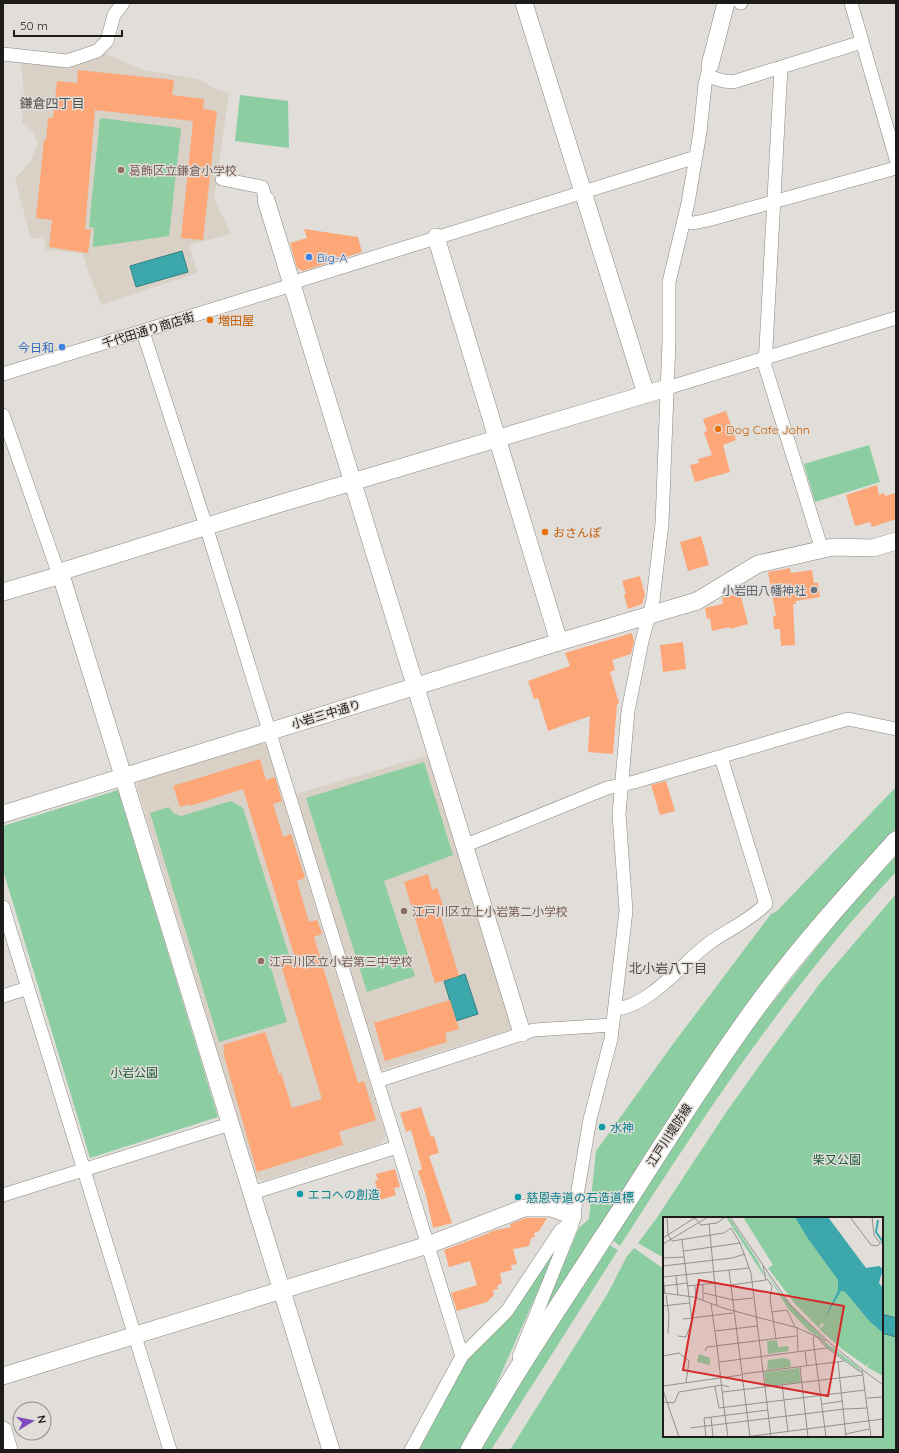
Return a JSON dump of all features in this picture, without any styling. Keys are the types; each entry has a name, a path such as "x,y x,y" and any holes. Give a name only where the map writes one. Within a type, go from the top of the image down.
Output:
{"main road":[{"name":"江戸川堤防線","path":"470,1450 509,1385 662,1145 720,1058 764,997 810,939 896,841"}],"street":[{"path":"524,3 646,394"},
{"path":"509,1385 534,1317 568,1237 573,1218 585,1146 615,1009 626,911 619,814 628,711 653,600 662,524 669,282 684,220 696,157 708,71 726,3"},
{"path":"851,3 896,159"},
{"path":"3,54 67,61 86,56 97,51 108,41 117,6"},
{"path":"708,71 724,82 733,82 862,42"},
{"path":"781,67 772,202 764,366 822,550"},
{"name":"千代田通り商店街","path":"3,374 143,332 436,237 696,157"},
{"path":"684,220 693,223 708,220 896,168"},
{"path":"222,179 262,187 522,1033"},
{"path":"436,237 559,642"},
{"path":"3,592 60,575 60,572 206,526 896,318"},
{"path":"143,332 206,526 462,1356"},
{"path":"3,415 60,575 331,1450"},
{"name":"小岩三中通り","path":"3,814 559,642 697,602 758,564 833,548 873,548 896,541"},
{"path":"464,846 562,805 622,784 721,757 848,719 896,729"},
{"path":"615,1009 629,1007 655,989 709,943 766,904 721,757"},
{"path":"3,907 170,1450"},
{"path":"3,996 28,988"},
{"path":"377,1081 534,1030 612,1025"},
{"path":"3,1195 230,1124"},
{"path":"252,1193 397,1147"},
{"path":"3,1376 428,1245 524,1208 552,1208 573,1218"},
{"path":"411,1450 462,1356 507,1311 560,1231 573,1218"},
{"path":"3,1430 9,1450"}],"shaded area":[{"name":"葛飾区立鎌倉小学校","path":"104,53 143,70 198,79 215,89 229,93 214,199 231,234 189,245 197,273 101,305 82,253 46,250 43,237 31,239 15,179 31,161 38,144 34,133 22,122 24,96 21,62 74,66"},
{"name":"江戸川区立小岩第三中学校","path":"261,744 266,745 386,1136 380,1144 263,1181 256,1178 137,786 141,780"},
{"name":"江戸川区立上小岩第二小学校","path":"429,755 512,1029 381,1070 296,794"}],"green space":[{"path":"240,95 288,101 289,148 235,141"},
{"path":"100,118 181,128 169,236 93,247 94,228 89,227"},
{"path":"869,445 880,482 815,502 804,464"},
{"path":"424,762 453,855 384,881 415,976 367,992 306,798"},
{"path":"896,787 896,828 793,946 730,1028 673,1111 538,1324 579,1228 589,1219 596,1151 673,1044 771,914 777,911"},
{"name":"小岩公園","path":"118,790 218,1117 90,1158 3,870 3,826"},
{"path":"231,801 243,808 289,955 269,961 287,1022 219,1042 150,813 169,807 173,813 181,816"},
{"path":"896,856 896,872 857,915 784,1005 716,1100 620,1246 611,1239 742,1041 843,914"},
{"name":"柴又公園","path":"896,894 896,1318 883,1314 883,1217 663,1217 663,1257 638,1243 656,1219 727,1111 821,982"},
{"path":"562,1237 487,1405 461,1450 419,1450 463,1366"},
{"path":"608,1244 618,1250 491,1450 478,1450"},
{"path":"634,1248 663,1268 663,1437 883,1437 883,1333 896,1337 896,1450 510,1450 608,1293 627,1256"}],"water":[{"path":"182,251 188,272 136,287 130,266"},
{"path":"465,974 478,1014 456,1021 444,981"},
{"path":"883,1314 896,1318 896,1337 883,1333"}],"building":[{"path":"78,70 174,80 172,95 204,99 203,109 217,111 203,240 181,238 193,121 95,110 85,229 91,230 88,253 49,247 52,220 36,218 44,140 46,140 48,118 53,118 57,81 77,83"},
{"path":"304,229 358,237 362,252 303,271 297,268 290,243 307,238"},
{"path":"726,411 736,440 723,445 730,472 695,482 690,465 699,463 698,459 712,455 704,432 707,431 703,419"},
{"path":"877,485 879,495 884,493 885,496 896,493 896,519 872,527 870,522 855,526 846,495"},
{"path":"701,536 709,565 688,571 680,542"},
{"path":"790,568 791,573 812,570 814,583 818,583 820,597 796,601 796,604 793,604 795,645 781,646 780,629 774,629 773,616 776,616 768,572"},
{"path":"640,576 645,595 642,604 628,609 622,581"},
{"path":"740,593 748,624 730,629 730,627 712,631 710,618 707,619 705,608 723,604 722,598"},
{"path":"632,633 634,642 631,654 612,660 615,670 610,672 619,703 617,704 613,754 588,752 590,716 548,731 538,698 534,699 528,681 570,666 565,653"},
{"path":"683,642 686,669 663,672 660,645"},
{"path":"260,759 266,780 275,777 282,801 273,804 283,837 291,834 305,878 297,881 309,922 317,920 322,934 314,937 358,1083 364,1081 376,1120 339,1132 343,1145 257,1172 223,1052 225,1051 223,1045 265,1032 279,1074 281,1073 292,1108 322,1099 280,962 295,958 243,789 190,806 190,804 180,807 173,786"},
{"path":"666,781 675,811 660,815 651,785"},
{"path":"428,874 432,890 437,888 443,905 438,907 459,976 435,983 404,882"},
{"path":"450,1000 459,1029 445,1033 447,1042 385,1061 374,1023"},
{"path":"421,1107 431,1137 434,1136 439,1153 429,1156 452,1223 433,1228 426,1195 418,1171 422,1169 411,1130 406,1132 400,1113"},
{"path":"395,1169 400,1187 394,1188 396,1195 380,1200 375,1181 378,1180 376,1174"},
{"path":"526,1218 547,1218 539,1231 534,1233 535,1237 531,1238 529,1246 513,1249 517,1264 511,1265 512,1270 500,1273 502,1283 497,1286 498,1289 493,1290 494,1295 487,1302 457,1311 451,1293 477,1285 470,1261 449,1267 444,1250 492,1231 511,1227 510,1224"}],"place":[{"name":"葛飾区立鎌倉小学校","path":"121,170"},
{"name":"Big-A","path":"309,257"},
{"name":"増田屋","path":"210,320"},
{"name":"今日和","path":"62,347"},
{"name":"Dog Cafe John","path":"718,429"},
{"name":"おさんぽ","path":"545,532"},
{"name":"小岩田八幡神社","path":"814,590"},
{"name":"江戸川区立上小岩第二小学校","path":"404,911"},
{"name":"江戸川区立小岩第三中学校","path":"261,961"},
{"name":"水神","path":"602,1127"},
{"name":"エコへの創造","path":"300,1194"},
{"name":"慈恩寺道の石造道標","path":"518,1197"}],"district":[{"name":"鎌倉四丁目","path":"52,103"},
{"name":"北小岩八丁目","path":"668,968"}]}
